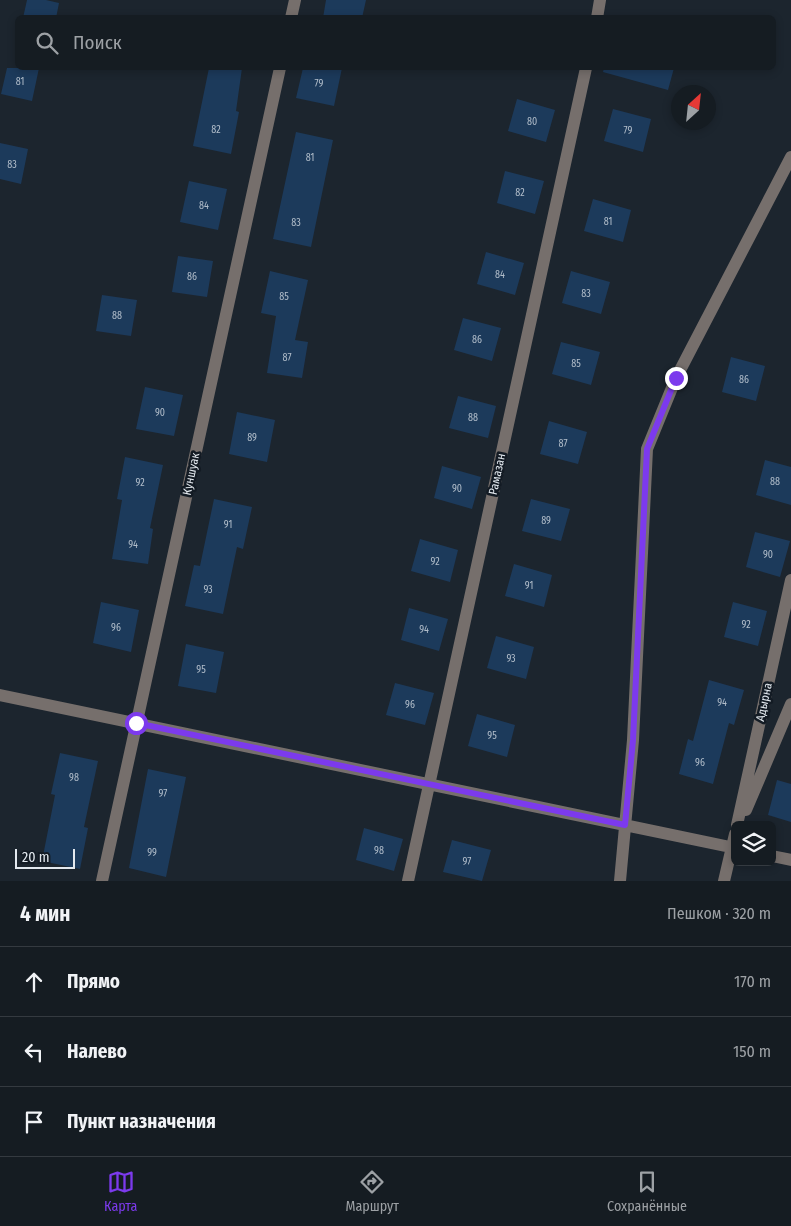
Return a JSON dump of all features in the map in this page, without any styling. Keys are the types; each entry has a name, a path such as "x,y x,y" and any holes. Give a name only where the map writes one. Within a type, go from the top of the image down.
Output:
{"street":[{"path":"292,15 295,0"},
{"path":"598,15 600,0"},
{"name":"Куншуак","path":"102,881 280,70"},
{"name":"Рамазан","path":"408,881 586,70"},
{"path":"620,881 633,740 647,449 676,378 791,157"},
{"name":"Адырна","path":"739,821 791,580"},
{"path":"0,695 625,825 731,841"},
{"path":"740,821 791,704"},
{"path":"724,881 731,853"},
{"path":"776,857 791,860"}],"building":[{"path":"27,0 46,0 59,3 57,15 24,15"},
{"path":"326,0 366,0 363,15 324,15"},
{"path":"7,68 39,70 32,101 1,94"},
{"path":"209,70 242,70 236,111 239,112 231,154 193,146"},
{"path":"303,70 342,70 334,106 296,98"},
{"path":"604,70 673,70 668,90 603,72"},
{"path":"517,99 555,110 546,142 508,131"},
{"path":"613,109 651,119 643,152 604,141"},
{"path":"296,132 333,140 311,247 273,239"},
{"path":"0,143 28,149 21,184 0,179"},
{"path":"505,171 544,181 535,214 497,203"},
{"path":"189,181 227,189 218,230 180,222"},
{"path":"593,199 631,210 623,242 584,231"},
{"path":"486,252 524,263 515,295 477,284"},
{"path":"178,256 213,261 207,297 172,292"},
{"path":"270,271 308,280 295,340 308,342 302,378 267,373 276,316 261,313"},
{"path":"571,271 610,282 601,314 562,303"},
{"path":"102,295 137,300 131,336 96,331"},
{"path":"463,318 501,328 492,361 454,350"},
{"path":"561,342 600,352 591,385 552,374"},
{"path":"731,357 765,366 756,401 722,392"},
{"path":"145,387 183,395 174,436 136,429"},
{"path":"458,396 496,406 488,438 449,428"},
{"path":"237,412 275,420 267,462 229,454"},
{"path":"549,421 587,432 578,464 540,454"},
{"path":"125,457 163,465 150,528 153,529 148,564 112,559 122,500 117,499"},
{"path":"765,460 791,467 791,505 756,495"},
{"path":"442,466 481,477 472,509 434,498"},
{"path":"214,499 252,507 243,549 237,547 223,614 185,606 194,565 200,566"},
{"path":"531,499 570,509 561,541 522,531"},
{"path":"755,532 790,541 780,577 746,567"},
{"path":"420,539 458,550 450,582 411,571"},
{"path":"514,564 552,575 544,607 505,596"},
{"path":"101,602 139,610 131,652 93,643"},
{"path":"733,602 767,611 758,646 724,637"},
{"path":"409,608 448,619 439,651 401,640"},
{"path":"496,636 534,647 526,679 487,668"},
{"path":"186,644 224,652 216,693 178,686"},
{"path":"709,680 744,690 734,725 729,723 713,784 679,774 688,739 693,741"},
{"path":"395,683 434,693 425,725 386,715"},
{"path":"477,714 515,725 507,757 468,746"},
{"path":"60,753 98,761 84,827 88,828 80,869 42,861 55,795 51,794"},
{"path":"148,769 186,777 166,877 129,868"},
{"path":"777,780 791,784 791,822 768,815"},
{"path":"364,828 403,839 394,871 356,860"},
{"path":"452,840 491,850 482,881 443,872"}],"route":[{"path":"136,723 625,825 633,740 647,449 676,378"}]}
